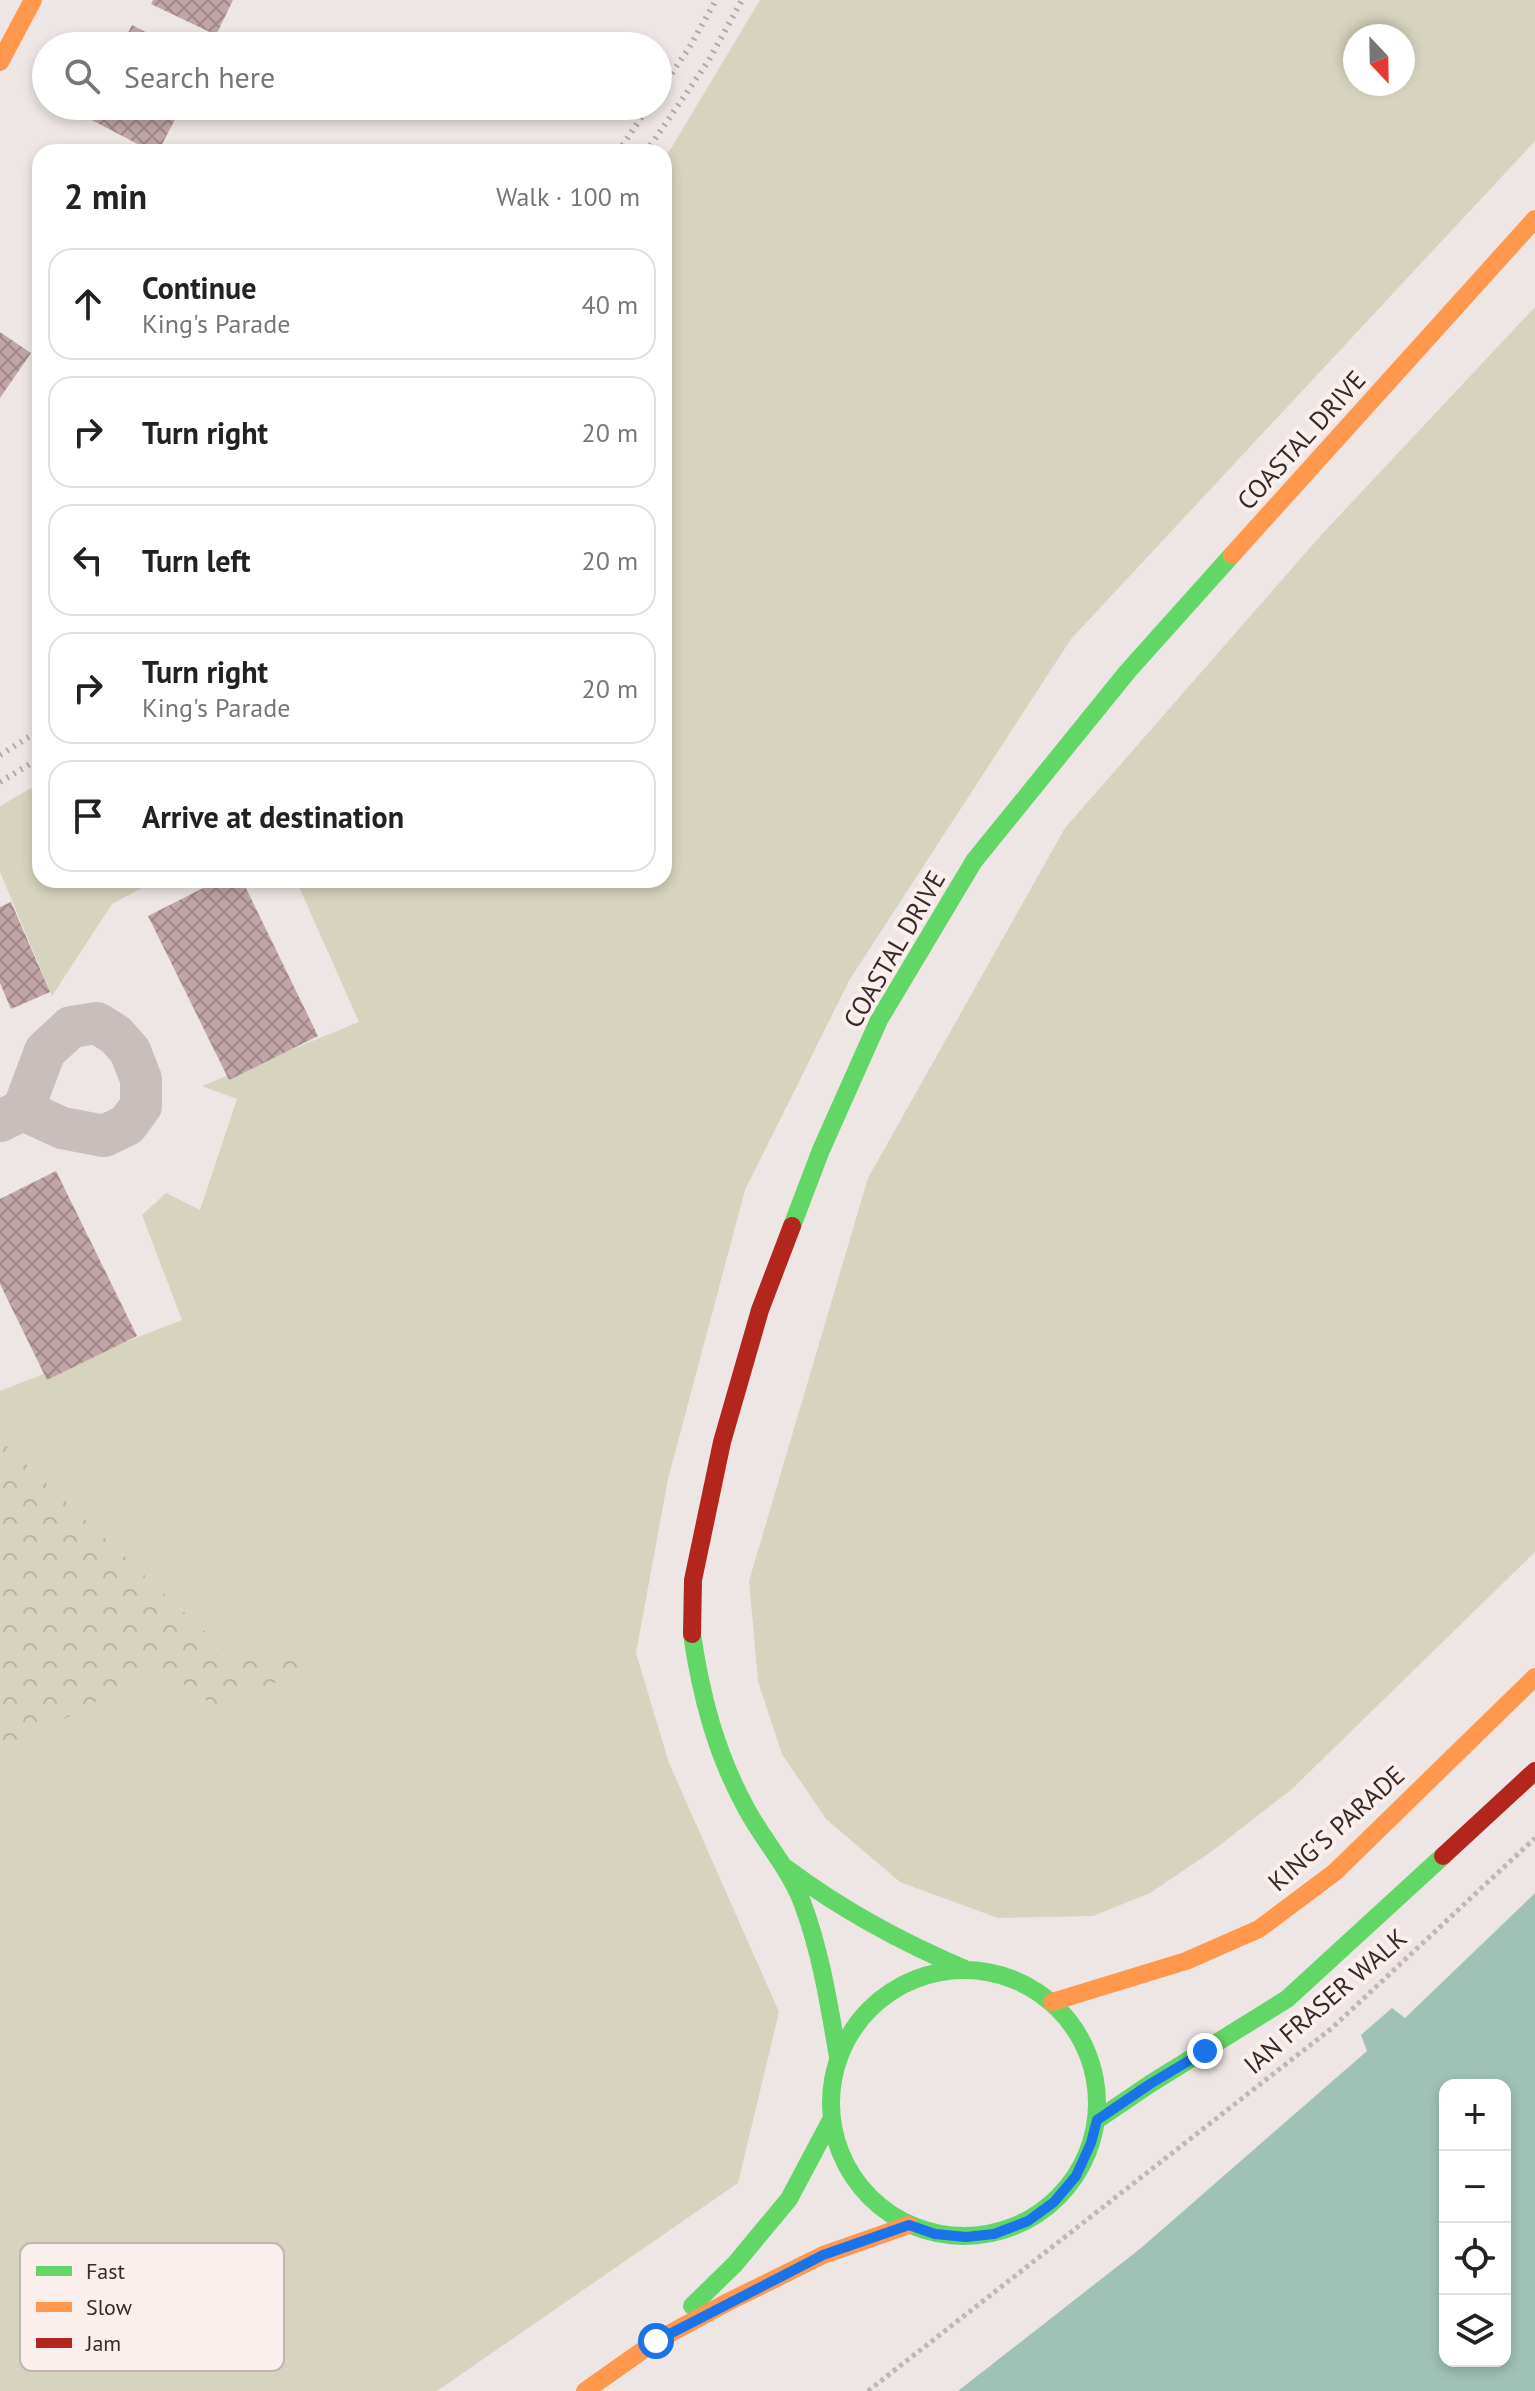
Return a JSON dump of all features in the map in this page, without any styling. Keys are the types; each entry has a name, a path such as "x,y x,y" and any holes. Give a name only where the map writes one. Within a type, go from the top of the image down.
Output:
{"main road":[{"path":"0,62 33,0"},
{"name":"COASTAL DRIVE","path":"838,2057 823,1973 802,1902 784,1867 746,1809 716,1745 700,1687 692,1634 693,1580 722,1442 760,1310 821,1150 879,1020 974,861 1128,671 1535,219"},
{"name":"KING'S PARADE","path":"1052,2002 1186,1961 1259,1929 1335,1872 1535,1677"},
{"path":"1097,2120 1287,1999 1535,1771"},
{"name":"COASTAL DRIVE","path":"784,1867 828,1901 878,1931 913,1949 965,1969"},
{"path":"965,1969 992,1972 1026,1984 1052,2002 1087,2049 1097,2088 1097,2120 1091,2143 1076,2176 1054,2202 1028,2221 994,2234 966,2237 935,2234 909,2225 879,2207 856,2182 836,2144 831,2120 832,2079 838,2057 851,2031 874,2004 920,1977 965,1969"},
{"path":"656,2341 735,2264 789,2199 831,2120"},
{"path":"585,2391 656,2341 823,2255 909,2225"}],"path":[{"name":"IAN FRASER WALK","path":"868,2391 1332,2028 1535,1838"}],"green space":[{"path":"760,0 1535,0 1535,141 1071,639 850,979 745,1190 668,1479 636,1653 669,1763 779,2012 738,2183 437,2391 0,2391 0,1753 159,1667 219,1708 338,1653 228,1653 0,1440 0,1391 182,1320 142,1215 166,1193 200,1210 237,1099 202,1086 359,1022 300,888 672,888 672,147"},
{"path":"1535,307 1535,1552 1292,1789 1211,1852 1150,1893 1093,1916 998,1918 900,1882 826,1819 782,1754 758,1681 749,1581 868,1178 1065,828 1323,533"},
{"path":"32,788 32,888 142,888 112,904 52,996 0,872 0,806"},
{"path":"0,1440 228,1653 340,1652 219,1709 159,1667 0,1754"}],"shaded area":[{"path":"1535,1893 1535,2391 958,2391 1141,2248 1367,2051 1361,2035 1392,2008 1405,2018"}],"building":[{"path":"153,0 233,0 217,32 210,32 151,4"},
{"path":"132,25 145,32 128,32"},
{"path":"92,120 175,120 162,144 138,144"},
{"path":"0,332 31,353 0,398"},
{"path":"203,888 246,888 318,1036 229,1080 148,916"},
{"path":"11,902 50,992 11,1009 0,983 0,907"},
{"path":"56,1171 137,1336 47,1380 0,1284 0,1199"}],"railway":[{"path":"672,73 716,0"},
{"path":"672,114 709,60 742,0"},
{"path":"623,144 640,120"},
{"path":"651,144 668,120"},
{"path":"0,755 32,735"},
{"path":"0,782 32,763"}],"traffic: fast":[{"path":"792,1226 821,1150 879,1020 974,861 1128,671 1232,555"},
{"path":"692,1634 705,1702 726,1766 753,1820 790,1877 809,1921 824,1979 838,2057"},
{"path":"1097,2120 1287,1999 1443,1856"},
{"path":"786,1868 872,1924 965,1969"},
{"path":"951,1970 977,1970 1003,1975 1027,1985 1049,2000 1067,2018 1082,2040 1092,2064 1097,2103 1092,2142 1082,2166 1067,2188 1049,2206 1027,2221 1003,2231 977,2236 951,2236 925,2231 901,2221 879,2206 861,2188 846,2166 836,2142 831,2116 831,2090 836,2064 846,2040 861,2018 879,2000 901,1985 925,1975 951,1970"},
{"path":"692,2306 735,2264 789,2199 831,2120"}],"traffic: slow":[{"path":"0,62 33,0"},
{"path":"1232,555 1535,219"},
{"path":"1052,2002 1186,1961 1259,1929 1335,1872 1535,1677"},
{"path":"585,2391 656,2341 728,2302 823,2255 909,2225"}],"traffic: jam":[{"path":"692,1634 693,1580 722,1442 760,1310 792,1226"},
{"path":"1443,1856 1535,1771"}],"route":[{"path":"656,2341 823,2255 909,2225 935,2234 966,2237 994,2234 1028,2221 1054,2202 1076,2176 1091,2143 1097,2120 1205,2051"}]}
